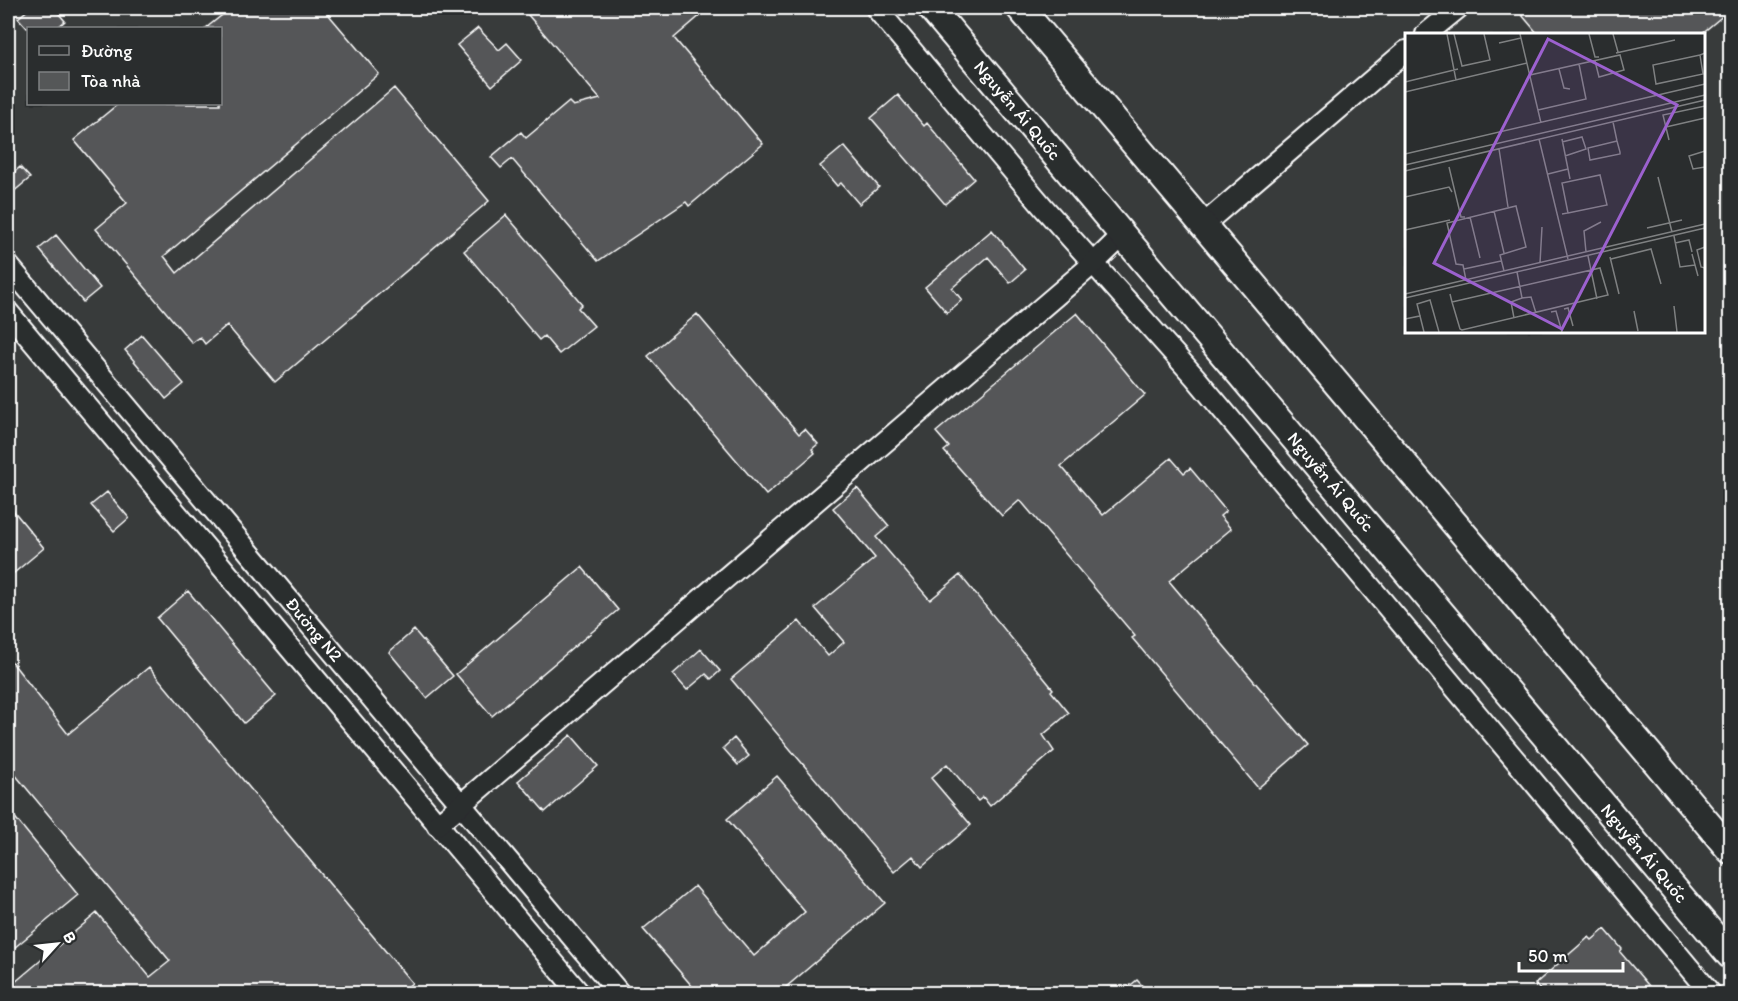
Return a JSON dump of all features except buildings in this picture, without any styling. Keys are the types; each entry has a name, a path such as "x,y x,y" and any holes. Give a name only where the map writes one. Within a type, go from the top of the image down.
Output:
{"main road":[{"name":"Nguyễn Ái Quốc","path":"931,8 1731,955"},
{"path":"1020,8 1731,850"}],"street":[{"path":"876,8 1044,208 1195,377 1712,993"},
{"path":"1427,33 1458,8"},
{"path":"1203,225 1405,53"},
{"path":"437,825 1094,263 1123,235"},
{"name":"Đường N2","path":"8,265 620,993"},
{"name":"Đường N2","path":"8,312 580,993"}],"shaded area":[{"path":"8,8 1730,8 1730,993 8,993"}]}
